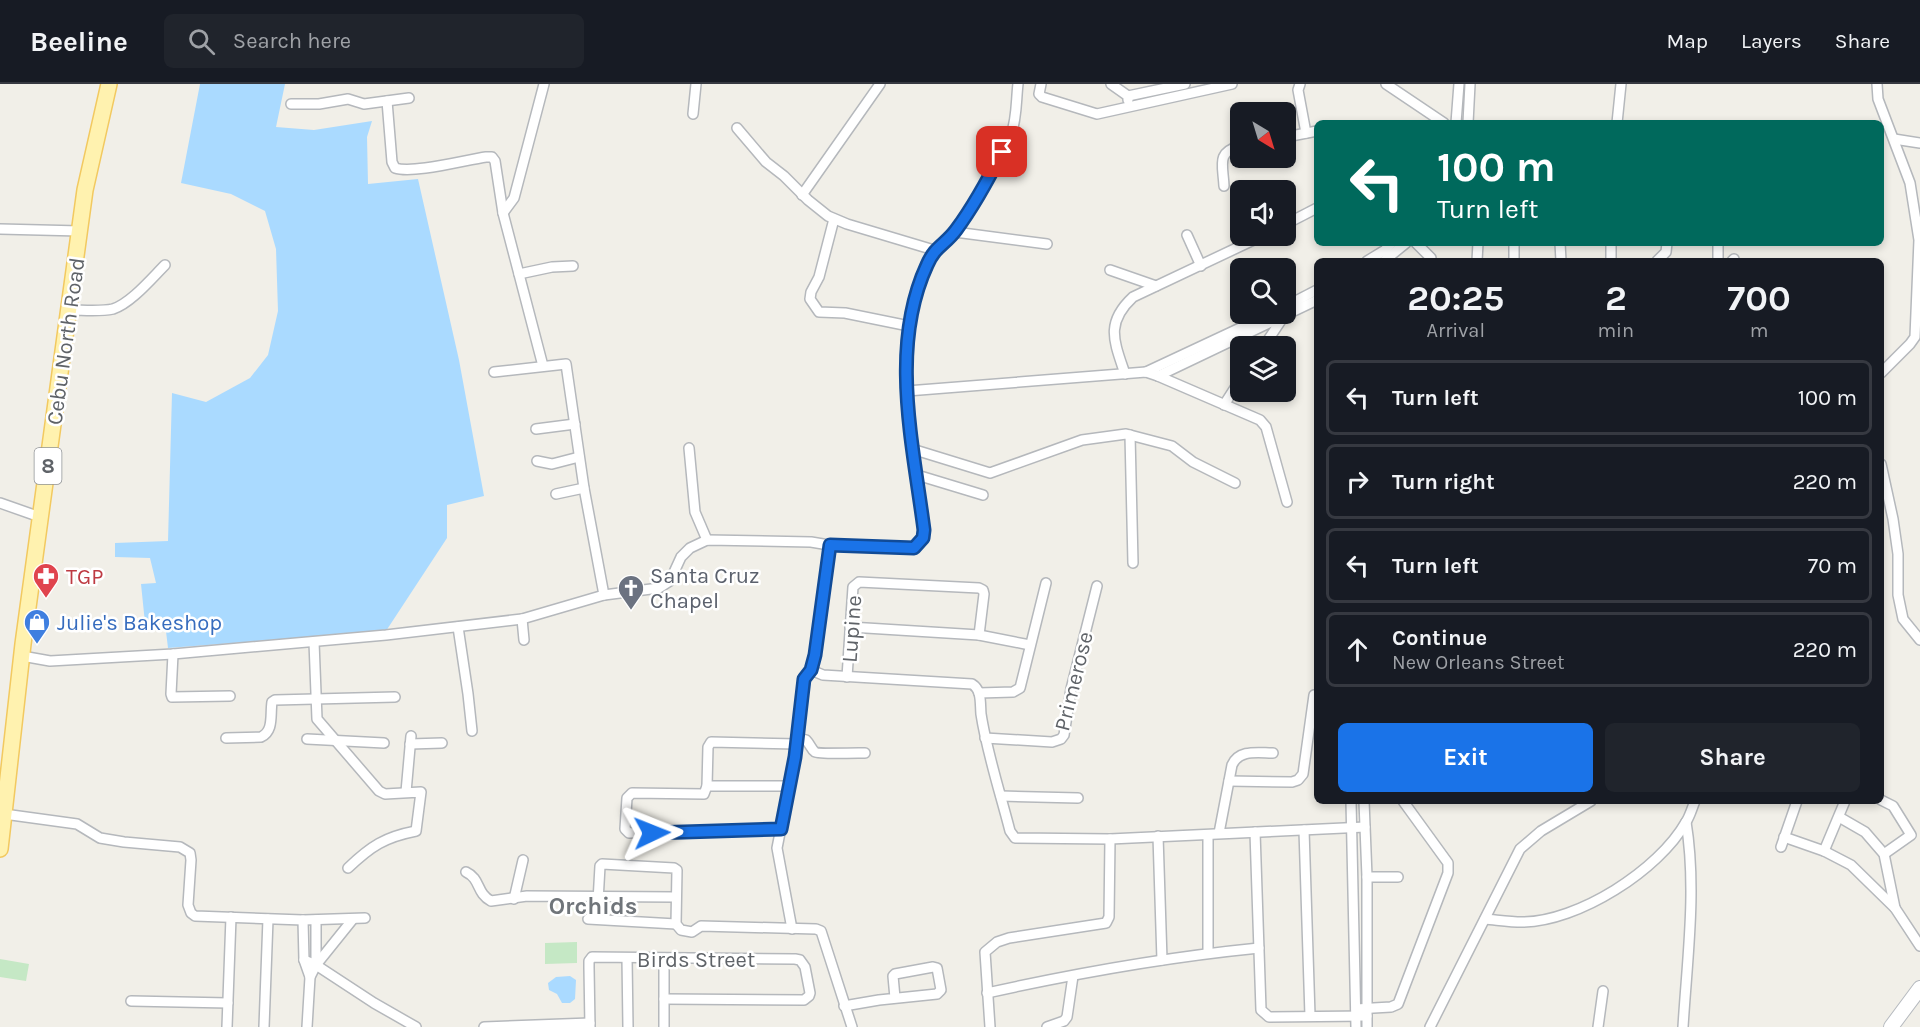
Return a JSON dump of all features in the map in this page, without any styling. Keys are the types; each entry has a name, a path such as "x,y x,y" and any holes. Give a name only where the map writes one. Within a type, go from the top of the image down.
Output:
{"main road":[{"name":"Cebu North Road","path":"0,849 22,656 85,190 109,84"}],"street":[{"path":"503,213 514,198 544,84"},
{"path":"693,114 696,84"},
{"path":"802,195 880,84"},
{"path":"22,656 50,661 173,654 314,642 522,619 604,595 662,587 670,580 681,557 690,548 707,540 811,542 830,545 914,548 923,538 924,530 912,449 907,390 909,326 920,282 934,250 955,232 1012,133 1018,84"},
{"path":"1041,84 1039,93 1042,97 1094,114 1232,84"},
{"path":"1111,84 1128,96 1185,84"},
{"path":"1300,84 1298,90 1306,133"},
{"path":"1386,84 1440,120"},
{"path":"1456,120 1459,84"},
{"path":"1468,120 1470,84"},
{"path":"1617,120 1621,84"},
{"path":"1877,84 1878,99 1910,183 1920,240 1915,337 1884,370"},
{"path":"1128,96 1129,107"},
{"path":"291,104 319,105 348,99 364,104 409,98"},
{"path":"387,101 392,162 395,168 401,170 492,157 496,166 503,213 543,366"},
{"path":"737,128 766,162 784,176 802,195 834,219 934,250"},
{"path":"1296,135 1314,132"},
{"path":"1894,140 1920,143"},
{"path":"1224,186 1222,157 1230,148"},
{"path":"1296,219 1314,210"},
{"path":"834,219 819,277 811,292 810,299 813,306 819,312 845,313 909,326"},
{"path":"0,229 80,231"},
{"path":"955,232 1047,244"},
{"path":"1187,235 1201,266"},
{"path":"1125,374 1116,345 1114,324 1122,308 1133,297 1242,246"},
{"path":"1372,258 1389,246"},
{"path":"1388,258 1402,246"},
{"path":"1419,246 1431,258"},
{"path":"69,310 96,311 121,305 146,285 165,265"},
{"path":"519,274 552,267 573,266"},
{"path":"1110,270 1156,286"},
{"path":"1296,301 1314,292"},
{"path":"1296,309 1314,301"},
{"path":"907,390 1146,372 1249,324"},
{"path":"1158,376 1265,324"},
{"path":"494,372 566,364 584,488 604,595"},
{"path":"1146,372 1260,420 1266,427 1287,502"},
{"path":"1224,405 1230,396"},
{"path":"536,429 574,424"},
{"path":"912,449 990,473 1082,440 1119,434 1130,435 1172,446 1193,462 1235,483"},
{"path":"1130,435 1133,563"},
{"path":"689,448 695,512 707,540"},
{"path":"537,461 552,464 579,457"},
{"path":"916,475 983,495"},
{"path":"1884,478 1898,554 1898,595 1903,619 1920,640"},
{"path":"556,494 584,488"},
{"path":"0,503 40,517"},
{"path":"1884,517 1893,519"},
{"path":"792,930 778,853 797,741 804,679 811,670 815,655 830,545"},
{"name":"Lupine","path":"848,677 853,587 856,583 979,588 984,594 980,635"},
{"path":"979,693 1013,692 1020,688 1046,583"},
{"name":"Primerose","path":"985,738 1052,742 1064,735 1071,689 1097,586"},
{"path":"522,619 524,640"},
{"path":"458,627 471,731"},
{"path":"850,627 980,635 1030,645"},
{"path":"314,642 316,719 379,791 385,794 421,792 416,831 381,841 348,868"},
{"path":"173,654 172,697 230,696"},
{"path":"811,670 823,675 972,684 977,688 985,738 1010,831 1015,838 1110,839 1365,827"},
{"path":"1229,781 1292,782 1301,777 1314,695"},
{"path":"226,738 265,736 275,700 395,697"},
{"path":"307,739 384,743"},
{"path":"406,792 411,740 442,743"},
{"path":"781,829 631,833 625,831 627,798 630,794 702,795 706,792 708,747 711,742 806,740 819,754 865,753"},
{"path":"1219,833 1232,765 1238,756 1244,753 1273,753"},
{"path":"707,786 789,786"},
{"path":"1001,796 1077,798"},
{"path":"1884,802 1893,806 1911,835 1884,854"},
{"path":"1351,804 1356,1027"},
{"path":"1364,804 1367,877 1367,1027"},
{"path":"1255,832 1261,1010 1278,1022 1310,1016 1367,1012 1398,1004 1449,868 1448,863 1405,804"},
{"path":"1430,1027 1520,849 1541,831 1586,804"},
{"path":"1485,919 1523,922 1546,918 1569,912 1610,894 1641,873 1674,838 1686,822 1694,804"},
{"path":"1796,804 1783,842 1824,851 1849,863 1895,908 1920,946"},
{"path":"1824,851 1844,804"},
{"path":"4,814 77,824 100,838 186,849 190,853 191,860 188,905 195,916 303,920 364,918"},
{"path":"1839,817 1865,832 1884,854 1895,908"},
{"path":"1683,1027 1691,880 1690,846 1686,822"},
{"path":"1304,830 1310,1016"},
{"path":"1208,834 1208,953"},
{"path":"1158,836 1162,960"},
{"path":"990,1027 985,952 997,942 1009,938 1103,925 1108,921 1110,839"},
{"path":"514,899 523,860"},
{"path":"676,924 592,919 598,898 600,866 604,864 676,868 676,924 681,930 695,931 701,926 816,929 822,933 852,1027"},
{"path":"466,872 475,877 479,889 488,900 495,901 527,896 675,897"},
{"path":"1367,877 1398,877"},
{"path":"227,1027 231,918"},
{"path":"264,1027 268,919"},
{"path":"310,977 316,965 353,919"},
{"path":"303,920 304,960 310,977 307,1027"},
{"path":"316,920 316,965"},
{"path":"987,993 1047,979 1208,953 1259,948"},
{"name":"Birds Street","path":"590,1025 589,968 592,957 800,960 805,967 810,993 804,1000 664,999"},
{"path":"627,958 628,1027"},
{"path":"664,959 664,1027"},
{"path":"304,960 316,965 374,1004 417,1027"},
{"path":"844,1006 940,992 937,968 895,974 893,976 895,998"},
{"path":"1047,1027 1064,1021 1067,1017 1073,976"},
{"path":"1891,1027 1920,988"},
{"path":"1599,1027 1602,991"},
{"path":"131,1001 228,1002"},
{"path":"1328,1016 1329,1027"},
{"path":"484,1027 590,1025"}],"green space":[{"path":"560,898 590,899 590,911 559,910"},
{"path":"577,942 577,963 545,964 545,943"},
{"path":"0,959 29,964 26,981 0,977"}],"water":[{"path":"200,84 285,84 276,127 314,130 372,121 367,137 368,184 418,179 459,360 484,496 447,505 447,538 386,631 168,648 165,623 145,623 141,584 156,583 150,558 115,557 115,543 168,541 172,393 206,402 250,378 268,355 278,311 276,249 265,211 231,194 181,183"},
{"path":"570,976 576,980 575,999 570,1003 562,1003 557,994 549,990 548,983 556,977"}],"place":[{"name":"TGP","path":"46,599"},
{"name":"Santa Cruz Chapel","path":"631,611"},
{"name":"Julie's Bakeshop","path":"37,645"}],"district":[{"name":"Orchids","path":"593,906"}],"route":[{"path":"652,833 781,829 795,757 804,679 813,666 815,655 830,545 914,548 923,538 924,530 912,449 907,390 909,326 920,282 934,250 955,232 1002,152"}]}
